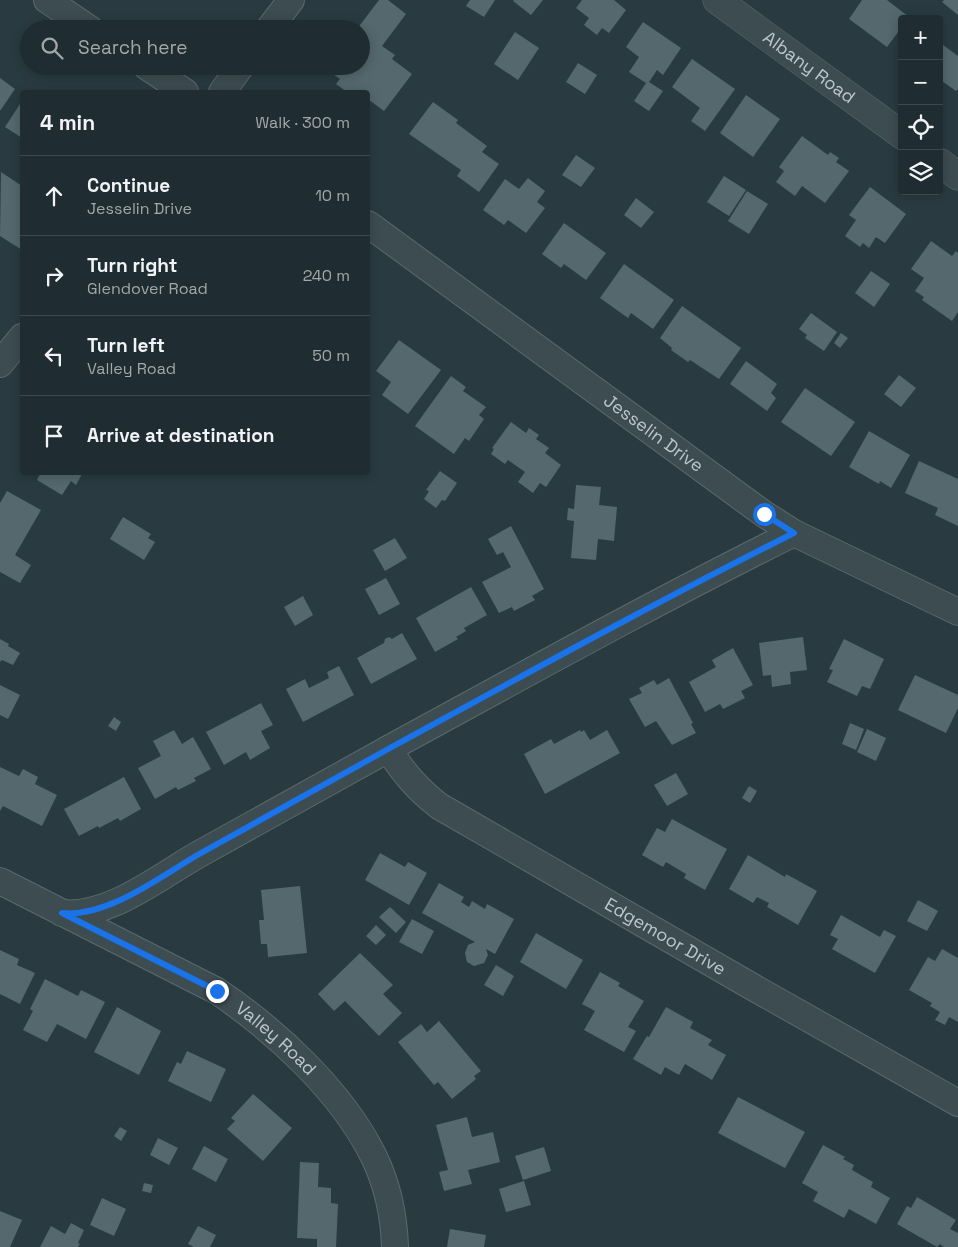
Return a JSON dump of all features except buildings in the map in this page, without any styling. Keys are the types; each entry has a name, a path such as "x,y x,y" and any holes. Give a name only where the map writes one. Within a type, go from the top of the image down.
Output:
{"street":[{"path":"47,0 77,20"},
{"path":"277,20 291,0"},
{"name":"Albany Road","path":"717,0 898,132"},
{"path":"160,75 182,90"},
{"path":"224,90 235,75"},
{"path":"943,165 958,176"},
{"name":"Jesselin Drive","path":"370,225 764,514 794,533 958,612"},
{"path":"0,364 20,339"},
{"path":"62,913 71,914 96,909 136,892 198,854 388,749 711,574 794,533"},
{"name":"Edgemoor Drive","path":"388,749 402,770 420,791 440,806 958,1104"},
{"name":"Valley Road","path":"0,881 217,991 245,1009 297,1056 341,1106 373,1156 392,1213 395,1247"}],"route":[{"path":"217,991 62,913 80,913 96,909 136,892 198,854 388,749 711,574 794,533 764,514"}]}
